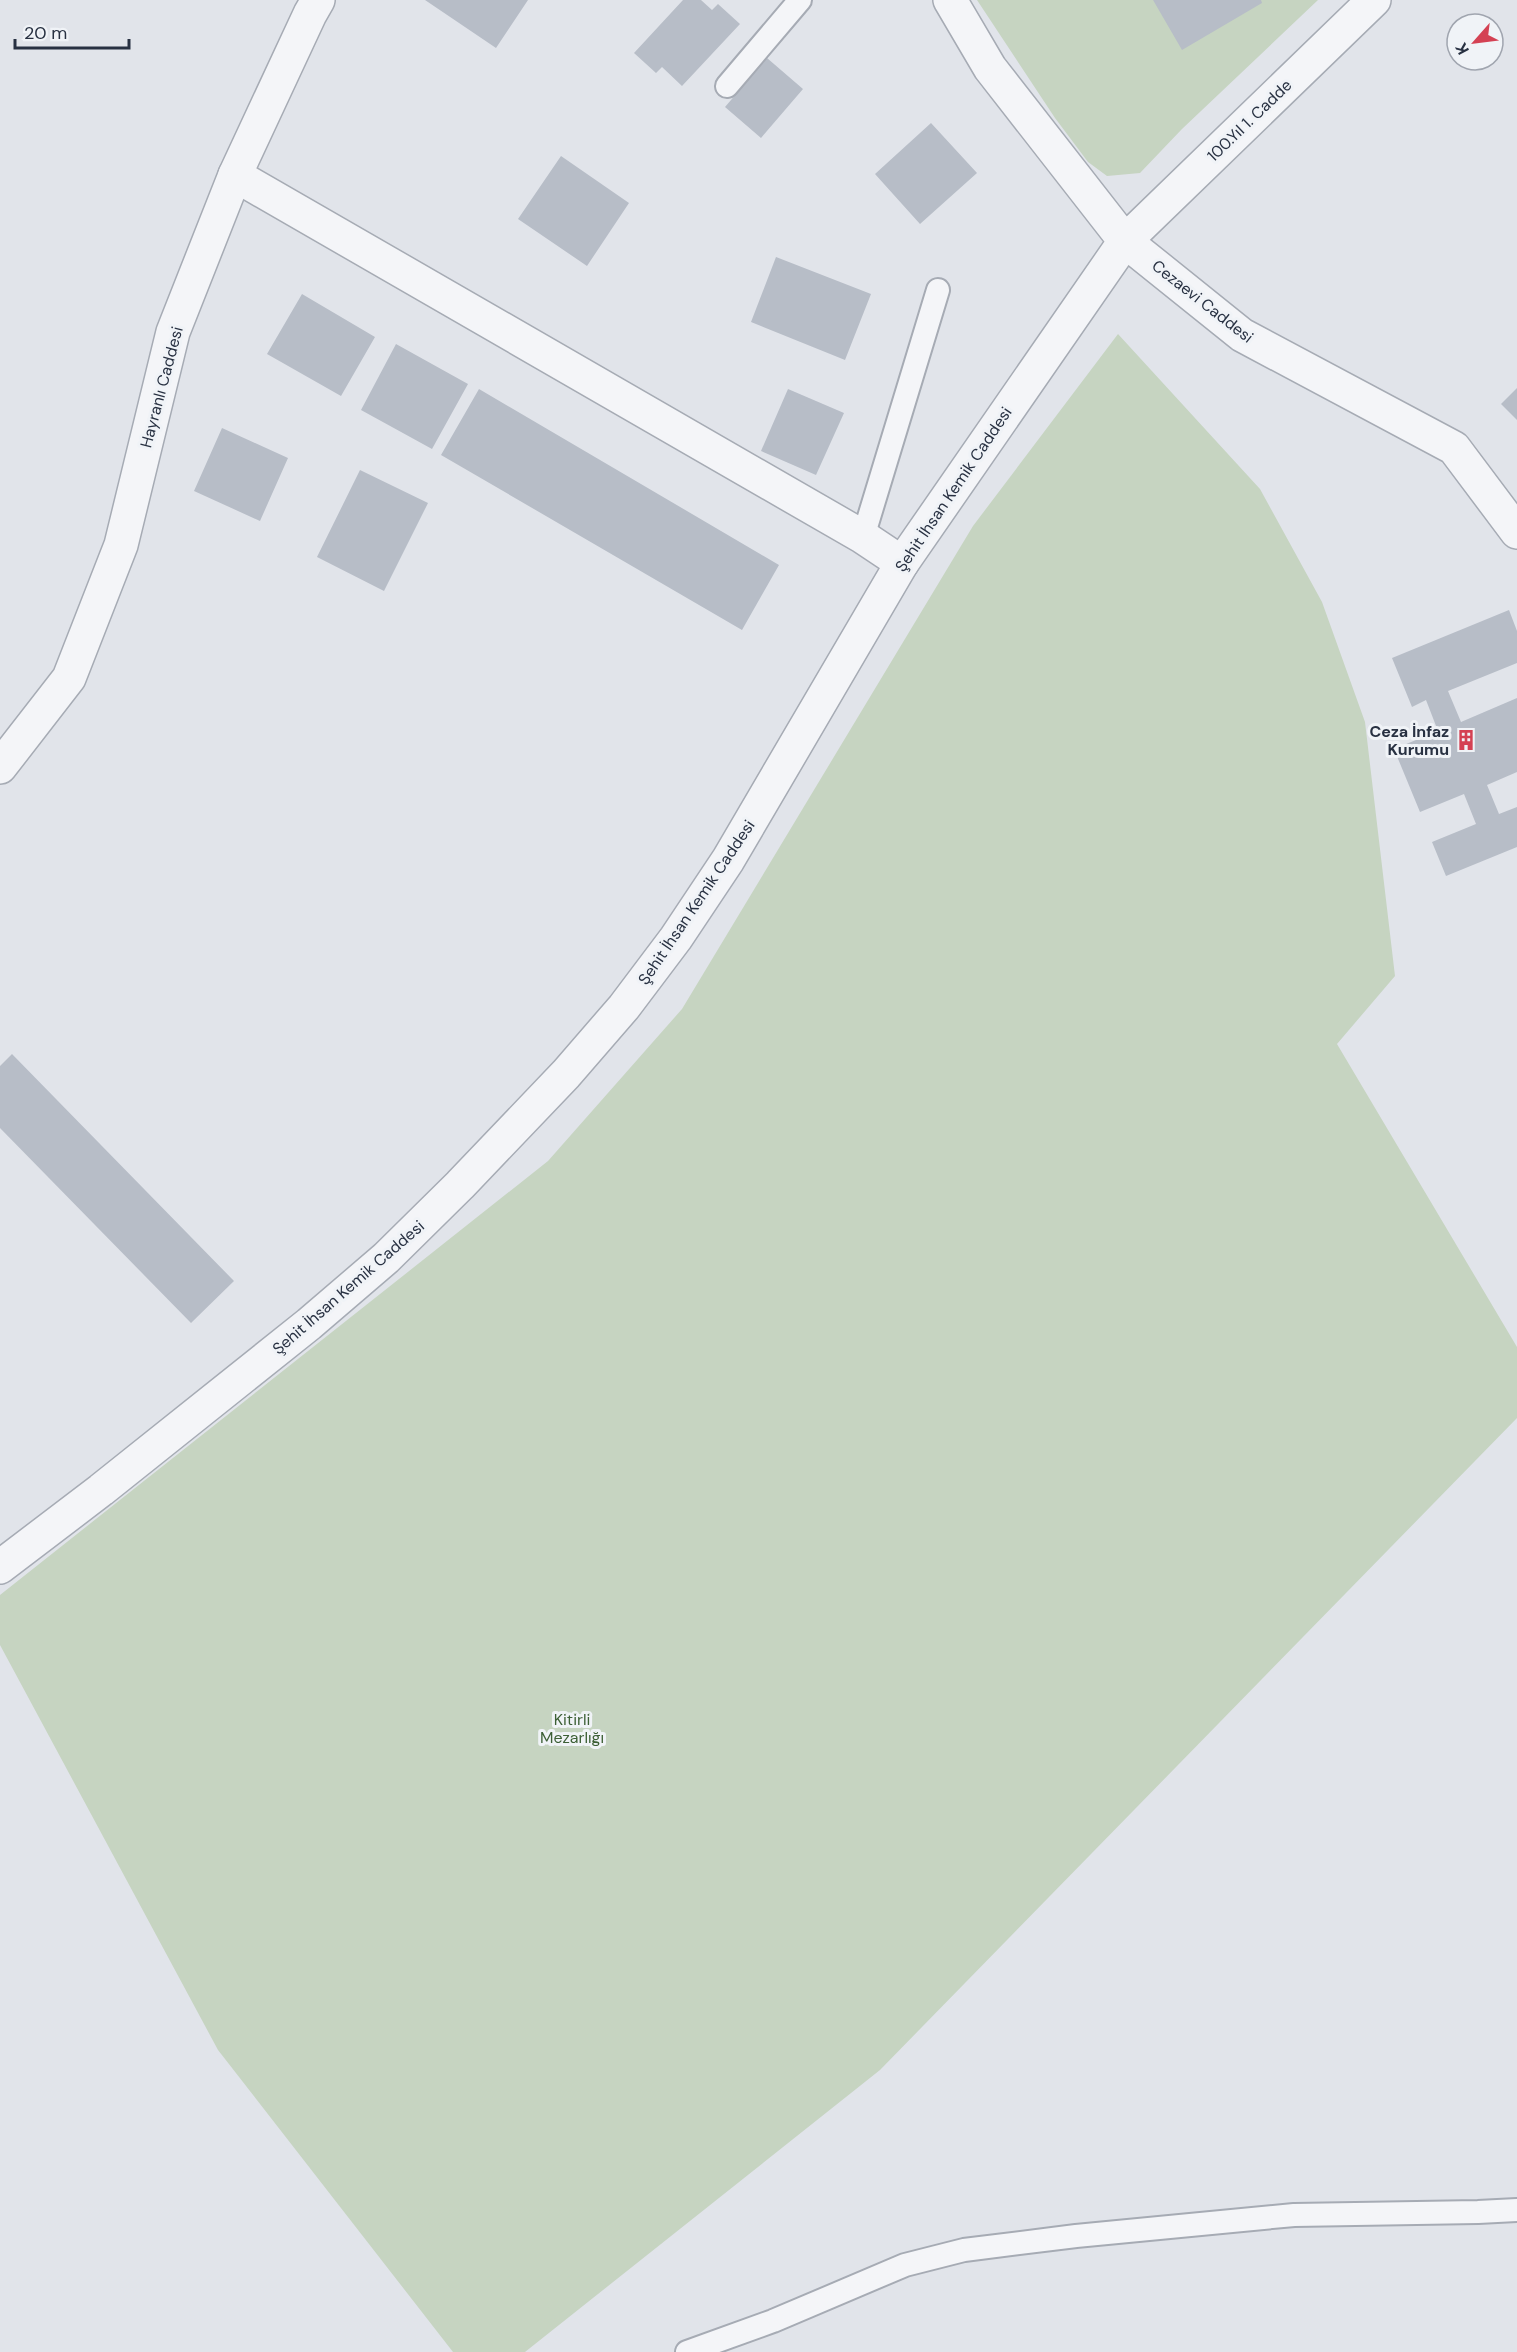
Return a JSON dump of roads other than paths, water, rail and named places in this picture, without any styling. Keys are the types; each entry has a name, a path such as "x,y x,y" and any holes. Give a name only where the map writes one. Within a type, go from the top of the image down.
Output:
{"street":[{"name":"Hayranlı Caddesi","path":"0,767 69,678 121,545 173,332 235,175 318,0"},
{"name":"Cezaevi Caddesi","path":"950,0 990,68 1125,241 1242,335 1455,448 1517,532"},
{"name":"100.Yıl 1. Cadde","path":"1125,241 1374,0"},
{"path":"235,175 864,537 902,563"},
{"name":"Şehit İhsan Kemik Caddesi","path":"0,1567 128,1469 309,1324 386,1258 460,1185 566,1074 624,1007 676,938 728,860 902,563 1125,241"}],"lane":[{"path":"727,86 800,0"},
{"path":"864,537 938,290"},
{"path":"687,2352 773,2321 905,2265 964,2250 1076,2235 1294,2215 1517,2210"}],"place":[{"name":"Ceza İnfaz Kurumu","path":"1466,740"}],"park label":[{"name":"Kitirli Mezarlığı","path":"572,1728"}]}
